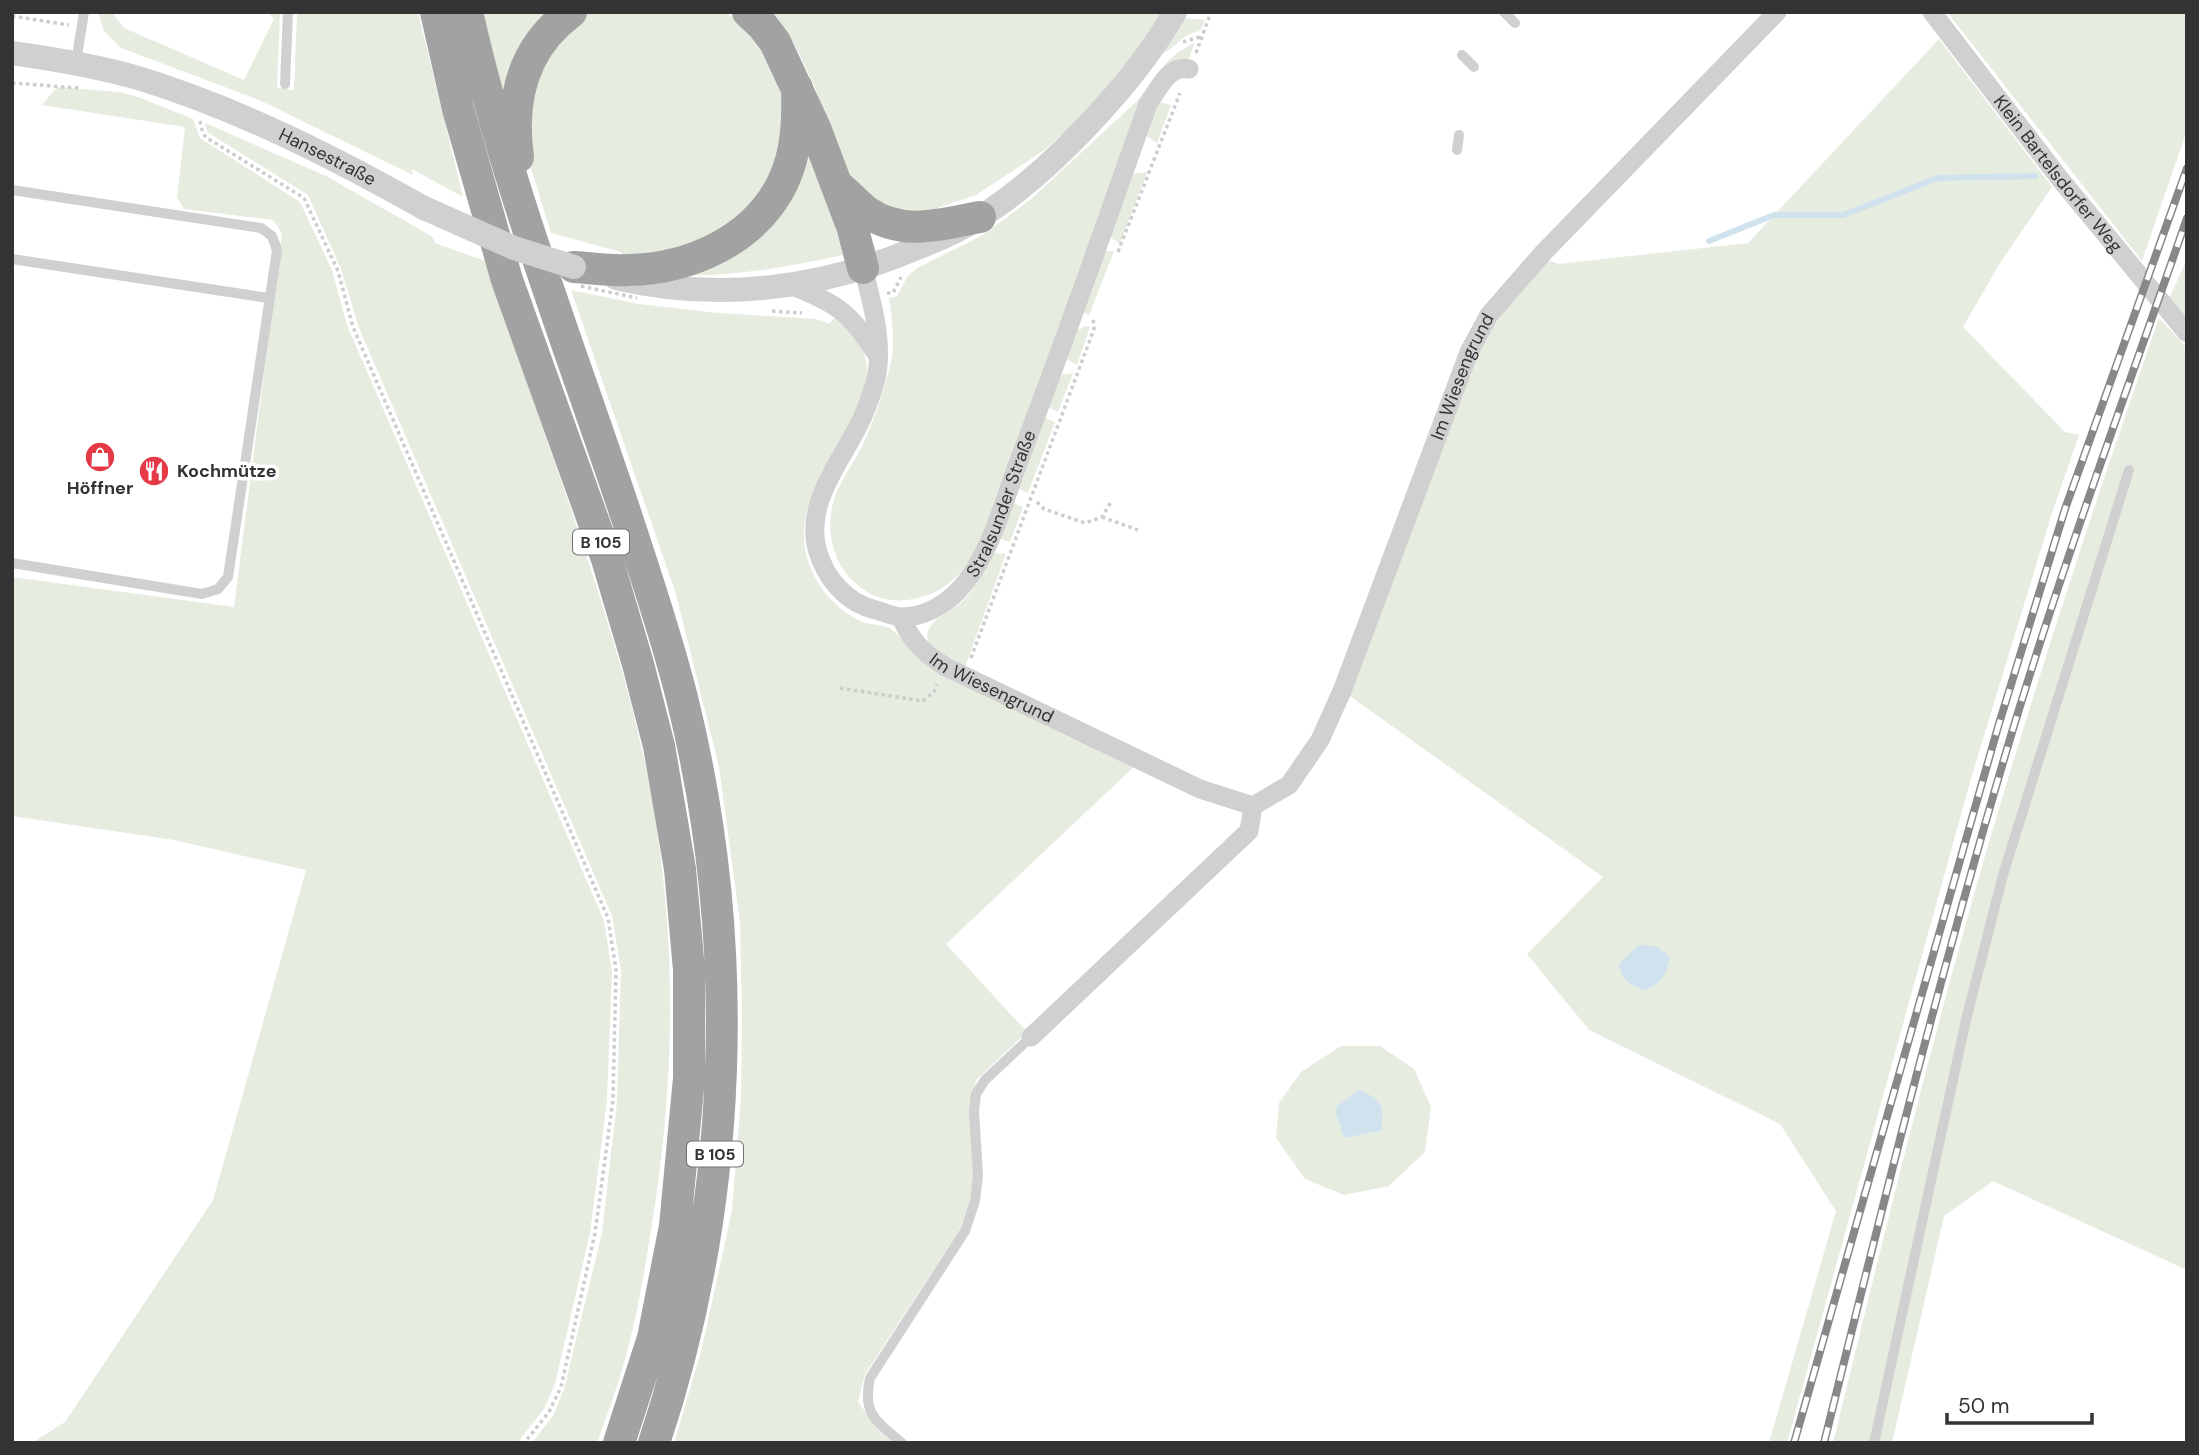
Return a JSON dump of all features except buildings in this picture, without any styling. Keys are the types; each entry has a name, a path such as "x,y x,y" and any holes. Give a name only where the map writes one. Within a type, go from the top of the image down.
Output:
{"highway":[{"name":"B 105","path":"436,12 458,109 507,279 607,559 638,664 659,746 680,869 689,970 690,1078 675,1226 653,1338 619,1443"},
{"name":"B 105","path":"467,12 487,97 521,207 605,451 664,634 682,698 700,783 712,859 720,947 722,1029 717,1142 704,1245 690,1318 654,1443"},
{"path":"521,207 514,128 520,83 543,39 571,12"},
{"path":"748,12 775,42 797,88 852,226 863,268"},
{"path":"574,267 630,276 715,250 739,236 774,199 784,180 797,115 797,88"},
{"path":"837,186 867,212 912,228 980,217"}],"street":[{"path":"630,276 671,288 722,290 790,285 863,268 933,242 980,217 1042,169 1081,134 1121,89 1175,12"},
{"name":"Im Wiesengrund","path":"901,617 922,652 944,666 1200,789 1253,806 1289,785 1320,740 1342,691 1469,352 1489,315 1552,244 1777,12"},
{"name":"Klein Bartelsdorfer Weg","path":"1932,12 2060,180 2187,334"},
{"name":"Hansestraße","path":"12,53 76,63 137,78 205,102 358,171 424,208 514,248 574,267"},
{"name":"Stralsunder Straße","path":"863,268 874,321 876,380 857,429 818,503 814,524 824,569 836,586 850,599 866,608 901,617 930,611 941,605 957,591 983,554 1038,412 1148,104 1170,74 1176,69 1189,69"},
{"path":"790,285 829,301 850,317 861,328 877,356"},
{"path":"1031,1037 1249,831 1253,806"}],"lane":[{"path":"76,63 84,12"},
{"path":"285,84 288,12"},
{"path":"1504,12 1515,23"},
{"path":"1462,55 1474,67"},
{"path":"1457,150 1459,135"},
{"path":"12,190 261,228 272,236 276,250 228,578 218,589 202,594 12,563"},
{"path":"12,259 268,298"},
{"path":"1874,1443 1966,1020 2003,875 2129,470"},
{"path":"902,1443 882,1427 870,1412 865,1397 870,1378 964,1231 975,1201 978,1175 974,1111 976,1094 985,1080 1031,1037"}],"path":[{"path":"1118,252 1211,12"},
{"path":"12,16 82,27"},
{"path":"12,83 58,87"},
{"path":"200,118 200,127 207,138 304,198 338,271 354,327 608,918 616,970 613,1100 595,1233 561,1387 549,1412 524,1443"},
{"path":"965,675 1094,328 1092,315"},
{"path":"1037,502 1044,509 1084,523 1102,517 1138,530"},
{"path":"1102,517 1111,502"},
{"path":"840,688 922,701 934,692 944,666"}],"shaded area":[{"path":"98,12 112,12 124,28 244,80 274,19 268,12 280,12 277,88 294,90 297,12 418,12 463,197 412,169 413,175 259,100 121,48 104,31"},
{"path":"476,12 552,12 506,103"},
{"path":"583,12 725,12 744,25 762,45 785,98 780,167 734,229 660,259 623,256 621,252 551,233 525,142 524,116 549,42"},
{"path":"769,12 1162,12 1148,36 1079,120 1043,151 976,195 919,214 896,215 856,190 839,158 814,85 795,45"},
{"path":"1947,12 2187,12 2187,130 2142,261"},
{"path":"1184,18 1205,20 1200,31 1187,35 1161,54"},
{"path":"1939,39 2052,187 2000,263 1963,327 2065,432 2079,435 2052,513 1972,775 1787,1443 1769,1443 1836,1211 1780,1124 1589,1030 1527,954 1603,877 1347,694 1473,355 1495,319 1546,259 1558,264 1748,243"},
{"path":"1195,42 1187,64 1169,67 977,548 954,579 938,591 911,599 894,600 870,594 852,580 837,559 830,520 836,494 868,433 890,367 893,341 889,298 897,296 907,277 917,268 983,235 1031,199 1137,101 1165,64"},
{"path":"57,87 119,92 193,119 200,138 300,202 332,270 347,325 604,921 612,971 607,1100 590,1233 555,1384 544,1409 517,1443 32,1443 65,1422 213,1200 306,870 174,840 12,816 12,577 234,607 282,233 273,220 184,209 177,197 185,127 42,105"},
{"path":"1158,102 1171,105 1157,143 1146,136"},
{"path":"205,123 326,176 433,237 435,243 485,261 609,626 638,732 653,804 666,910 670,1014 669,1066 660,1170 646,1261 626,1355 597,1443 532,1443 554,1414 564,1389 602,1233 617,1101 621,970 612,916 359,328 341,269 308,195 207,132"},
{"path":"809,134 843,255 760,270 676,275 722,257"},
{"path":"1147,172 1120,244 1109,236 1132,174"},
{"path":"1104,251 1114,251 1089,315 1081,311"},
{"path":"2187,260 2187,323 2168,300"},
{"path":"571,290 639,304 717,313 816,319 829,324 834,318 860,345 867,372 862,400 815,487 805,519 806,552 821,587 835,604 847,613 866,623 889,628 923,660 943,674 1137,764 946,944 1027,1032 976,1080 970,1106 974,1177 969,1204 959,1231 865,1374 858,1402 879,1431 894,1443 674,1443 702,1348 732,1210 741,1098 740,922 719,767 675,591"},
{"path":"2159,318 2187,348 2187,1270 1993,1181 1944,1216 1892,1443 1833,1443 1925,1075 1985,856 2069,586"},
{"path":"1085,326 1090,327 1077,365 1064,358 1073,333"},
{"path":"1073,373 1058,412 1046,406 1058,375"},
{"path":"1042,417 1055,422 1028,493 1016,488"},
{"path":"1011,502 1023,507 1010,542 998,538"},
{"path":"992,553 1006,554 965,667 936,651 927,638 928,631 936,620 969,595"},
{"path":"1341,1046 1380,1046 1414,1069 1431,1107 1425,1152 1389,1186 1344,1195 1305,1179 1276,1138 1279,1103 1301,1072","holes":["1336,1114 1381,1131 1344,1138"]}],"water":[{"path":"1638,945 1656,946 1670,957 1662,978 1644,990 1627,981 1619,964"},
{"path":"1359,1090 1373,1097 1380,1105 1381,1131 1344,1138 1336,1114 1337,1106"}],"waterway":[{"path":"1709,241 1774,215 1843,215 1938,178 2035,176"}],"railway":[{"path":"1794,1443 1998,727 2065,509 2187,168"},
{"path":"1824,1443 1938,996 2013,729 2075,537 2187,218"}],"place":[{"name":"Höffner","path":"100,457"},
{"name":"Kochmütze","path":"154,471"}]}
